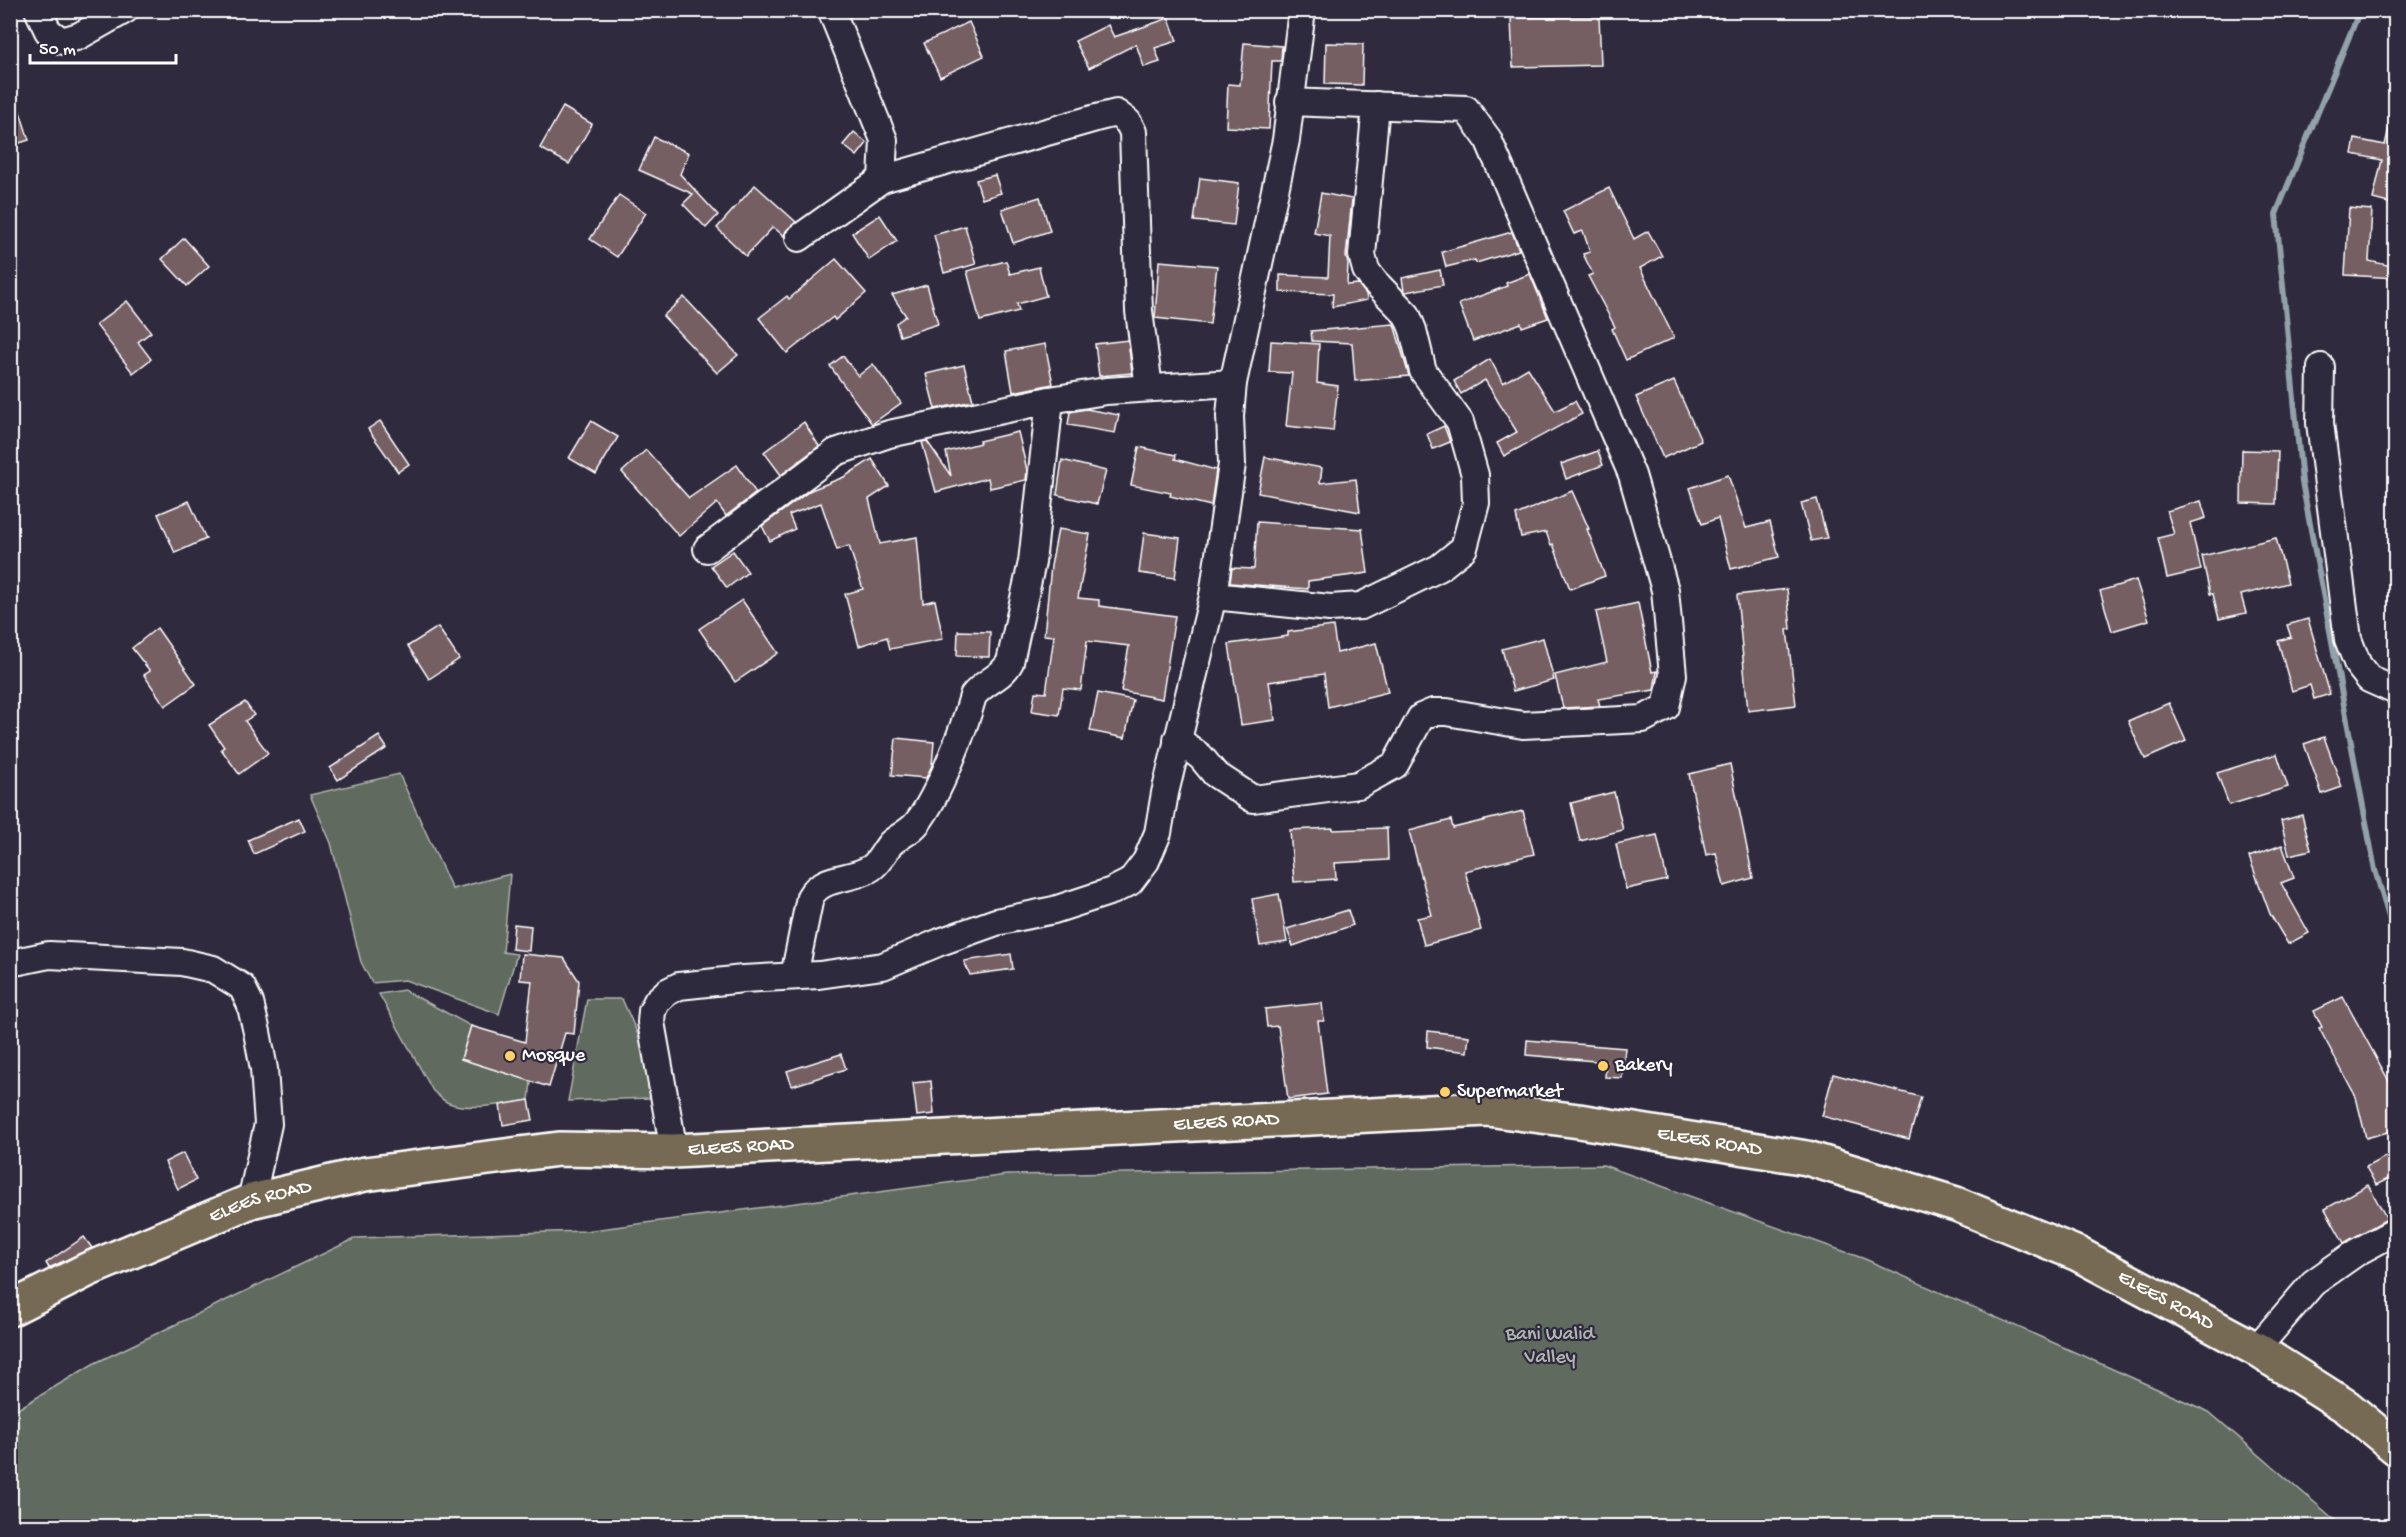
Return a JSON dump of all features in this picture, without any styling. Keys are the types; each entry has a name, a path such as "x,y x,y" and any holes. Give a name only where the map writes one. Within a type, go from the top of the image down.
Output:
{"highway":[{"name":"ELEES ROAD","path":"10,1309 87,1270 251,1201 365,1174 463,1160 559,1149 674,1151 1487,1109 1580,1121 1807,1158 1956,1204 2078,1254 2256,1349 2347,1407 2396,1448"}],"street":[{"path":"38,10 48,31 62,41 79,36 125,10"},
{"path":"831,10 884,140 882,179"},
{"path":"674,1151 651,1022 652,1011 657,1001 667,992 679,986 861,970 883,966 996,922 1054,910 1112,891 1130,882 1146,861 1158,832 1177,739 1213,596 1232,464 1230,416 1233,383 1286,140 1302,10"},
{"path":"1177,739 1202,757 1215,774 1253,800 1358,785 1395,765 1421,717 1433,712 1447,712 1523,725 1643,719 1666,707 1673,675 1665,590 1632,475 1488,139 1466,109 1289,102"},
{"path":"1213,596 1330,608 1361,606 1439,568 1464,548 1476,503 1475,476 1460,422 1423,371 1407,315 1374,281 1366,270 1362,255 1376,105"},
{"path":"799,238 882,179 1116,113 1128,122 1133,132 1139,311 1149,388"},
{"path":"2321,367 2320,423 2348,639 2358,665 2369,679 2396,691"},
{"path":"707,549 836,452 889,434 1050,400 1107,391 1233,383"},
{"path":"794,976 810,897 814,889 820,884 860,874 874,866 891,844 916,825 939,787 973,696 984,685 1002,674 1010,662 1032,562 1050,400"},
{"path":"10,963 49,955 182,962 213,969 242,987 250,1003 264,1069 268,1124 251,1201"},
{"path":"2256,1349 2313,1283 2357,1252 2396,1231"}],"green space":[{"path":"399,774 452,889 510,874 503,952 517,954 499,1014 405,980 372,983 361,962 331,843 310,795"},
{"path":"404,990 471,1026 461,1059 531,1081 529,1100 488,1106 467,1106 449,1103 433,1091 379,994"},
{"path":"587,999 622,999 648,1057 656,1090 650,1098 568,1101"},
{"name":"Bani Walid Valley","path":"1603,1165 1865,1259 2209,1412 2342,1526 11,1526 11,1413 93,1364 356,1238 585,1231 1007,1175"}],"building":[{"path":"1599,16 1601,65 1513,67 1511,18"},
{"path":"1169,18 1177,41 1155,48 1160,62 1144,67 1136,44 1089,68 1075,41 1108,25 1114,37"},
{"path":"969,22 984,56 940,77 924,43"},
{"path":"1244,43 1282,46 1281,61 1272,61 1269,129 1226,127 1228,84 1240,85"},
{"path":"1326,43 1363,44 1362,85 1325,84"},
{"path":"14,93 29,140 10,146 10,94"},
{"path":"563,107 592,124 569,164 540,148"},
{"path":"2389,128 2396,128 2396,205 2373,199 2382,160 2352,154 2355,139 2385,145"},
{"path":"854,132 867,143 857,156 843,145"},
{"path":"654,137 689,153 680,174 718,215 706,228 683,204 693,194 639,170"},
{"path":"995,175 1001,193 982,199 976,180"},
{"path":"1200,178 1239,183 1234,225 1194,221"},
{"path":"755,185 796,222 784,236 773,227 746,256 717,228"},
{"path":"1609,188 1634,239 1648,231 1662,256 1640,268 1674,338 1626,360 1612,329 1615,327 1588,276 1593,274 1583,254 1590,252 1583,231 1574,234 1563,211"},
{"path":"1321,193 1352,199 1346,257 1347,285 1358,284 1366,294 1367,300 1332,307 1333,294 1280,292 1280,275 1328,277 1330,236 1314,233"},
{"path":"619,195 646,213 617,257 590,239"},
{"path":"1040,197 1050,231 1013,243 1002,209"},
{"path":"2349,208 2372,210 2369,261 2396,267 2396,278 2345,275"},
{"path":"880,215 897,241 869,260 852,233"},
{"path":"965,226 976,264 944,273 934,235"},
{"path":"1512,232 1519,250 1476,263 1475,260 1446,267 1442,252"},
{"path":"184,238 209,266 187,286 162,259"},
{"path":"836,259 866,293 835,320 833,317 787,353 759,318 787,296 789,299"},
{"path":"1006,261 1010,274 1039,267 1046,296 1017,304 1019,311 980,321 967,271"},
{"path":"1159,261 1217,266 1210,324 1155,318"},
{"path":"1440,270 1443,285 1404,291 1402,278"},
{"path":"1530,274 1548,318 1522,327 1521,323 1473,341 1459,304 1507,286 1506,283"},
{"path":"927,285 938,324 900,336 896,323 906,316 892,295"},
{"path":"684,297 738,355 717,373 663,316"},
{"path":"127,301 151,332 138,342 151,359 133,373 96,325"},
{"path":"1394,324 1409,376 1355,381 1352,343 1312,341 1311,331"},
{"path":"1128,340 1132,373 1099,376 1095,344"},
{"path":"1271,341 1319,344 1317,383 1338,386 1333,431 1286,426 1292,373 1269,372"},
{"path":"1045,344 1053,384 1013,392 1006,351"},
{"path":"843,356 858,376 873,364 901,403 872,424 830,366"},
{"path":"1490,359 1503,383 1528,368 1555,411 1575,401 1582,414 1504,456 1497,443 1517,432 1485,380 1461,394 1454,381"},
{"path":"964,365 973,401 935,409 926,374"},
{"path":"1674,381 1701,441 1663,458 1636,397"},
{"path":"1086,409 1119,415 1115,433 1068,425 1070,412"},
{"path":"380,421 409,464 398,472 368,429"},
{"path":"591,421 618,437 596,474 569,458"},
{"path":"804,422 819,446 781,475 764,452"},
{"path":"1444,426 1450,442 1433,449 1427,434"},
{"path":"1018,432 1027,470 1026,480 990,488 988,478 936,492 922,442 927,441 951,476 946,452"},
{"path":"1139,447 1176,455 1175,459 1216,470 1211,506 1170,496 1171,493 1131,485"},
{"path":"646,450 689,498 737,465 756,493 726,516 717,503 679,536 622,472"},
{"path":"2242,450 2278,451 2276,504 2241,503"},
{"path":"1598,451 1603,465 1566,479 1561,464"},
{"path":"1265,457 1322,468 1320,483 1356,479 1360,512 1258,493"},
{"path":"872,459 889,486 869,499 880,544 917,537 923,603 935,600 943,639 890,649 887,637 859,646 845,594 863,589 849,546 837,550 821,503 789,515 795,529 770,541 762,526 811,490 844,477"},
{"path":"1062,460 1106,471 1097,504 1057,495"},
{"path":"1728,475 1746,528 1770,522 1779,557 1731,569 1718,518 1702,524 1690,488"},
{"path":"1572,491 1589,529 1587,529 1605,576 1570,589 1546,532 1521,537 1516,515"},
{"path":"1817,499 1827,538 1811,541 1801,503"},
{"path":"189,501 206,539 175,553 158,514"},
{"path":"2201,501 2206,518 2190,523 2201,570 2167,578 2158,538 2174,534 2167,511"},
{"path":"1257,522 1362,529 1368,573 1308,581 1308,589 1230,583 1232,568 1254,569"},
{"path":"1058,529 1090,534 1078,598 1099,600 1099,606 1175,616 1162,699 1121,691 1129,646 1087,641 1081,690 1063,688 1059,715 1032,711 1035,692 1046,693 1054,636 1044,635 1051,566"},
{"path":"1144,533 1180,538 1175,578 1139,573"},
{"path":"2276,538 2288,583 2241,595 2246,613 2219,619 2213,594 2210,594 2202,556"},
{"path":"733,551 748,572 727,588 711,566"},
{"path":"2136,580 2149,620 2112,631 2100,591"},
{"path":"1787,589 1791,629 1787,630 1796,705 1748,711 1737,595"},
{"path":"742,600 778,653 735,682 699,629"},
{"path":"1638,603 1652,672 1657,671 1654,690 1598,699 1600,706 1563,708 1555,675 1607,662 1596,612"},
{"path":"2308,619 2330,694 2314,699 2310,685 2292,691 2278,641 2291,637 2287,625"},
{"path":"1333,626 1337,653 1376,643 1388,692 1328,707 1324,674 1269,682 1275,720 1241,725 1229,644 1288,636 1288,632"},
{"path":"438,627 459,659 429,679 408,646"},
{"path":"157,628 196,684 165,706 144,675 150,671 132,648"},
{"path":"958,631 990,632 989,657 957,656"},
{"path":"1543,638 1554,680 1513,691 1502,649"},
{"path":"1098,693 1133,700 1125,738 1090,731"},
{"path":"245,702 254,715 245,721 268,753 239,774 221,749 224,747 209,725"},
{"path":"2169,703 2186,741 2145,759 2128,721"},
{"path":"379,736 387,748 338,780 330,768"},
{"path":"2324,737 2342,787 2322,794 2304,744"},
{"path":"896,738 934,742 932,765 926,778 892,775"},
{"path":"2277,754 2288,787 2229,805 2217,773"},
{"path":"1730,764 1753,878 1724,886 1716,853 1706,855 1689,774"},
{"path":"1614,792 1623,830 1580,841 1571,803"},
{"path":"1523,811 1534,854 1465,871 1481,930 1424,945 1417,918 1432,915 1409,831 1451,820 1453,828"},
{"path":"2302,815 2311,850 2289,855 2281,821"},
{"path":"299,818 305,831 254,854 248,840"},
{"path":"1333,828 1333,830 1387,828 1388,860 1335,863 1336,879 1294,882 1290,830"},
{"path":"1657,835 1667,880 1626,889 1616,844"},
{"path":"2282,845 2294,878 2281,883 2309,933 2288,944 2270,914 2249,857"},
{"path":"1279,894 1287,942 1260,946 1252,899"},
{"path":"1348,910 1353,925 1293,946 1287,929"},
{"path":"514,924 531,926 529,951 512,949"},
{"path":"522,954 564,958 579,981 574,1034 565,1033 549,1087 461,1059 471,1026 525,1042 532,981 520,980"},
{"path":"1011,954 1013,969 970,975 964,961"},
{"path":"2343,997 2396,1094 2396,1130 2366,1138 2356,1097 2319,1028 2322,1027 2314,1011"},
{"path":"1322,1003 1324,1021 1318,1021 1327,1094 1288,1099 1278,1026 1267,1027 1265,1009"},
{"path":"1428,1031 1469,1036 1467,1052 1427,1047"},
{"path":"1527,1040 1625,1048 1622,1078 1605,1077 1606,1062 1526,1055"},
{"path":"841,1054 846,1069 792,1086 787,1071"},
{"path":"1833,1074 1921,1097 1909,1139 1822,1116"},
{"path":"931,1081 934,1114 917,1116 913,1083"},
{"path":"529,1100 533,1120 503,1125 500,1105"},
{"path":"2396,1151 2396,1175 2376,1185 2366,1167"},
{"path":"183,1153 196,1180 178,1189 165,1162"},
{"path":"2368,1185 2387,1219 2344,1243 2325,1209"},
{"path":"84,1237 92,1248 49,1268 46,1263"}],"waterway":[{"path":"2360,10 2276,214 2302,482 2375,870 2396,941"}],"place":[{"name":"Mosque","path":"510,1056"},
{"name":"Bakery","path":"1603,1066"},
{"name":"Supermarket","path":"1445,1092"}]}
